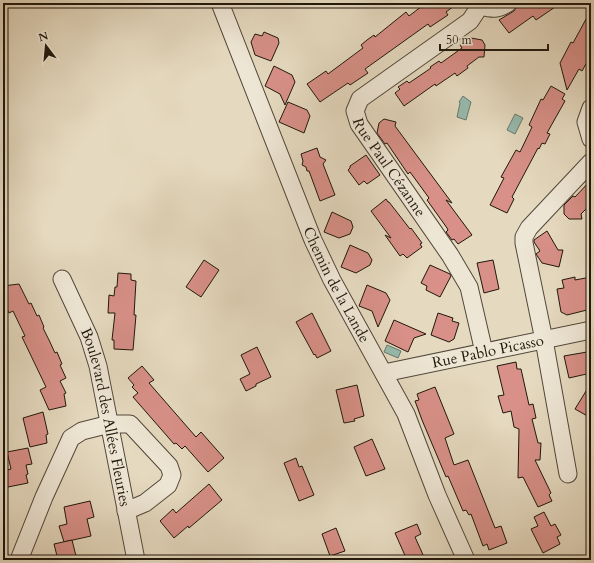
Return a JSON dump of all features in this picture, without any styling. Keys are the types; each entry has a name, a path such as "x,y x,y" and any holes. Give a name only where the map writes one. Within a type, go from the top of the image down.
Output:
{"street":[{"name":"Chemin de la Lande","path":"220,3 307,228 332,280 406,414 437,495 467,560"},
{"path":"480,5 492,10 501,8 508,3"},
{"name":"Rue Paul Cézanne","path":"480,5 470,21 360,99 355,111 359,124 450,255 469,287 484,352"},
{"path":"591,108 586,122 591,140"},
{"path":"568,474 524,237 529,228 591,162"},
{"name":"Boulevard des Allées Fleuries","path":"62,279 91,344 98,366 136,560"},
{"name":"Rue Pablo Picasso","path":"384,373 591,330"},
{"path":"19,560 44,497 71,438 82,431 110,424 130,424 169,466 172,475 168,485 145,503 126,511"},
{"path":"467,560 474,560"}],"water":[{"path":"463,96 471,102 466,120 457,117 459,102"},
{"path":"515,114 523,118 515,134 507,130"},
{"path":"387,345 401,351 398,358 384,352"}],"building":[{"path":"426,3 458,3 446,12 448,15 430,27 428,24 365,69 368,73 350,85 348,83 320,102 307,84 326,71 328,74 363,48 361,45 367,40 374,35 375,37 406,12 409,16"},
{"path":"519,3 561,3 536,20 533,16 509,33 499,20 514,11"},
{"path":"591,10 591,55 582,71 579,69 567,90 560,63"},
{"path":"264,32 278,38 279,43 271,61 255,55 251,42 255,34 262,36"},
{"path":"471,38 482,40 485,45 484,57 479,57 457,76 455,73 436,86 435,84 404,106 395,93 400,89 398,87 407,81 409,83 439,61 441,63 462,48 460,45"},
{"path":"274,66 292,75 295,82 285,105 280,94 265,86"},
{"path":"551,86 565,94 562,99 565,101 547,133 550,134 545,144 542,143 539,149 538,148 512,197 514,199 507,213 490,205 504,178 501,177 516,150 520,152 532,127 529,125 541,99 543,100"},
{"path":"288,102 307,110 310,116 304,133 279,122"},
{"path":"384,119 396,122 395,126 452,203 446,200 472,235 458,244 454,239 452,240 446,232 448,230 447,228 427,200 429,198 410,172 408,174 387,143 385,144 377,133 379,123"},
{"path":"317,148 320,157 326,160 323,164 335,195 320,201 309,171 307,171 306,167 302,165 303,161 301,154"},
{"path":"366,155 380,175 367,184 364,181 359,185 348,170 350,166"},
{"path":"591,180 591,204 581,214 582,219 569,219 564,214 564,205 573,196 575,197"},
{"path":"386,199 422,243 420,244 422,247 407,258 403,254 400,256 385,235 391,238 371,211"},
{"path":"332,212 351,221 353,227 350,234 339,238 324,232"},
{"path":"547,231 558,250 563,250 559,267 542,263 536,254 540,251 534,240"},
{"path":"350,245 368,253 372,260 370,265 356,273 341,267"},
{"path":"204,260 219,270 201,297 186,287"},
{"path":"493,260 499,289 484,293 477,263"},
{"path":"430,265 450,274 451,276 440,297 426,290 427,286 421,283"},
{"path":"118,273 131,274 131,280 136,281 134,315 136,315 133,350 114,349 114,340 112,340 115,313 108,313 109,295 114,296 115,287 117,287"},
{"path":"575,277 575,280 591,277 591,309 567,315 561,312 557,289 564,288 562,280"},
{"path":"19,284 29,304 31,303 37,316 39,315 44,327 43,328 62,364 60,365 66,378 60,381 66,393 64,394 66,406 49,410 40,390 46,387 22,337 25,336 13,311 9,313 3,300 3,286"},
{"path":"367,285 386,293 390,300 378,327 372,311 359,306"},
{"path":"312,313 331,351 317,358 296,322"},
{"path":"438,313 453,318 452,321 459,323 454,339 449,342 431,335"},
{"path":"394,320 426,334 414,338 408,352 385,341"},
{"path":"257,347 271,377 256,384 256,386 246,391 240,379 250,374 241,355"},
{"path":"587,352 591,373 569,378 564,356"},
{"path":"516,362 517,369 521,369 529,405 533,404 536,418 532,419 538,443 541,443 540,460 535,460 551,493 549,495 552,501 538,507 523,477 518,478 519,429 514,427 511,411 503,413 498,396 504,395 497,366"},
{"path":"142,366 154,380 149,383 196,437 201,432 224,458 208,472 185,446 182,449 176,443 174,444 133,397 138,393 132,387 134,385 128,378"},
{"path":"591,383 591,418 575,409"},
{"path":"357,385 364,416 354,419 355,421 344,423 336,390"},
{"path":"435,387 454,434 445,438 454,465 468,460 495,528 501,526 507,543 489,550 487,544 483,546 471,514 469,515 466,510 463,511 448,476 446,477 415,401 419,400 417,394"},
{"path":"43,412 48,434 46,435 47,443 30,447 23,418"},
{"path":"372,439 385,469 366,476 354,447"},
{"path":"28,448 32,464 26,465 28,483 3,488 3,471 11,469 7,452"},
{"path":"296,458 299,467 302,466 314,495 299,501 284,463"},
{"path":"209,484 222,500 189,528 188,526 174,538 160,521 173,509 176,513"},
{"path":"90,501 94,517 87,519 91,536 64,542 59,526 67,524 64,507"},
{"path":"544,512 551,526 555,524 561,535 557,537 560,544 543,553 531,529 538,526 534,517"},
{"path":"417,524 421,534 415,537 424,557 417,560 407,560 395,533"},
{"path":"336,528 345,551 330,556 322,534"},
{"path":"72,540 77,560 58,560 54,544"}]}
